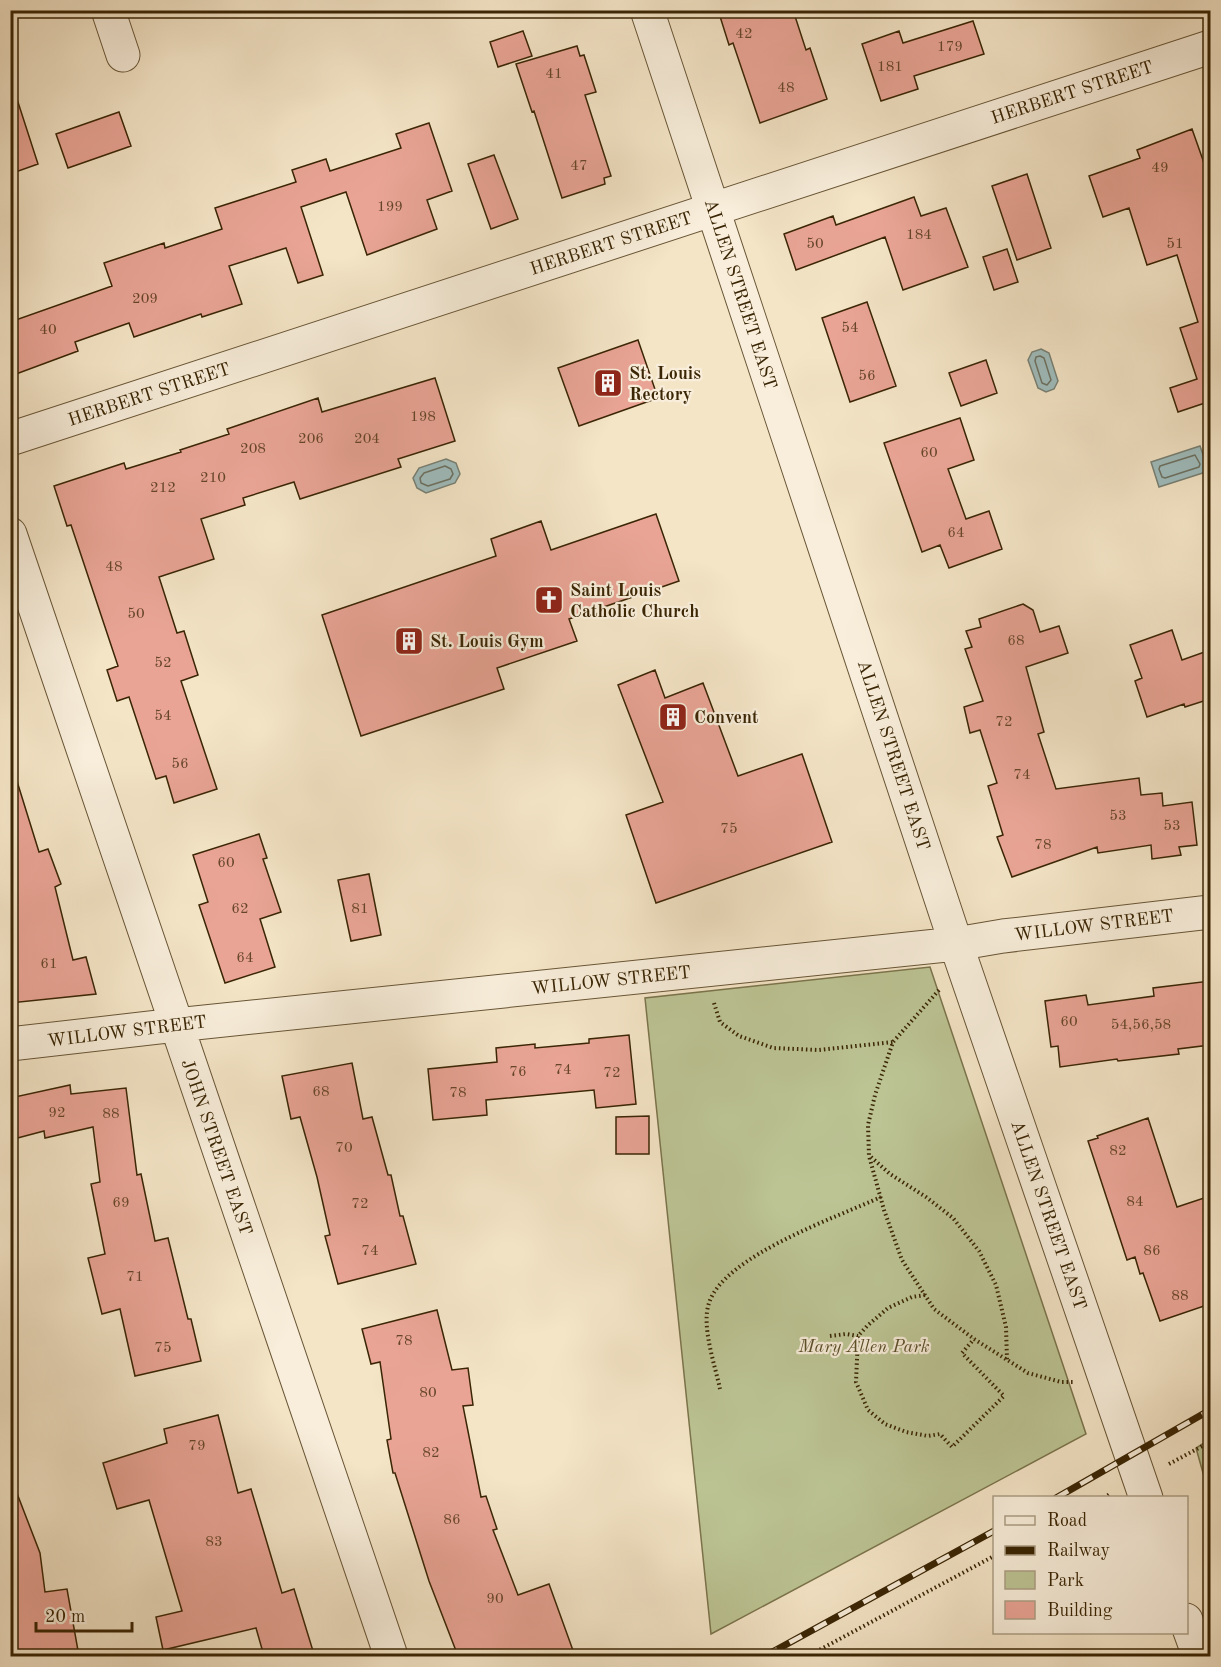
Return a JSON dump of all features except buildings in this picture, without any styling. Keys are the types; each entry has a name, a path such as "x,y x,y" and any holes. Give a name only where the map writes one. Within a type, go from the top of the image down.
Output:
{"street":[{"path":"108,10 123,55"},
{"name":"ALLEN STREET EAST","path":"647,10 956,944 1146,1496"},
{"name":"HERBERT STREET","path":"10,439 1210,46"},
{"name":"JOHN STREET EAST","path":"10,534 391,1656"},
{"name":"WILLOW STREET","path":"10,1044 956,944 1003,936 1210,912"},
{"path":"1188,1626 1199,1656"}],"path":[{"path":"706,970 708,987 720,1022 739,1036 773,1048 819,1050 893,1042"},
{"path":"941,988 893,1042 875,1095 868,1125 869,1156 902,1260 934,1310 1007,1361 1028,1373 1061,1382 1105,1379"},
{"path":"869,1156 890,1174 953,1218 980,1251 996,1285 1006,1327 1007,1361"},
{"path":"720,1389 706,1322 708,1304 715,1289 736,1269 777,1243 881,1197"},
{"path":"925,1295 912,1297 888,1308 858,1336 856,1382 868,1410 885,1424 906,1432 928,1436 940,1434 952,1447 1004,1396 962,1353 974,1339"},
{"path":"830,1336 846,1334 858,1336"},
{"path":"1163,1467 1210,1442"},
{"path":"808,1656 993,1557"}],"green space":[{"name":"Mary Allen Park","path":"930,967 1086,1434 711,1634 645,998"},
{"path":"1210,1439 1210,1478 1205,1480 1196,1448"}],"water":[{"path":"1041,349 1049,353 1058,381 1054,389 1046,392 1038,388 1028,360 1032,352"},
{"path":"1200,446 1209,471 1159,487 1151,462"},
{"path":"446,459 456,463 460,474 455,483 426,493 417,488 413,478 419,468"}],"railway":[{"path":"1060,1496 1210,1410"},
{"path":"765,1656 993,1532"}],"place":[{"name":"St. Louis Rectory","path":"608,383"},
{"name":"Saint Louis Catholic Church","path":"549,600"},
{"name":"St. Louis Gym","path":"409,641"},
{"name":"Convent","path":"673,717"}]}
